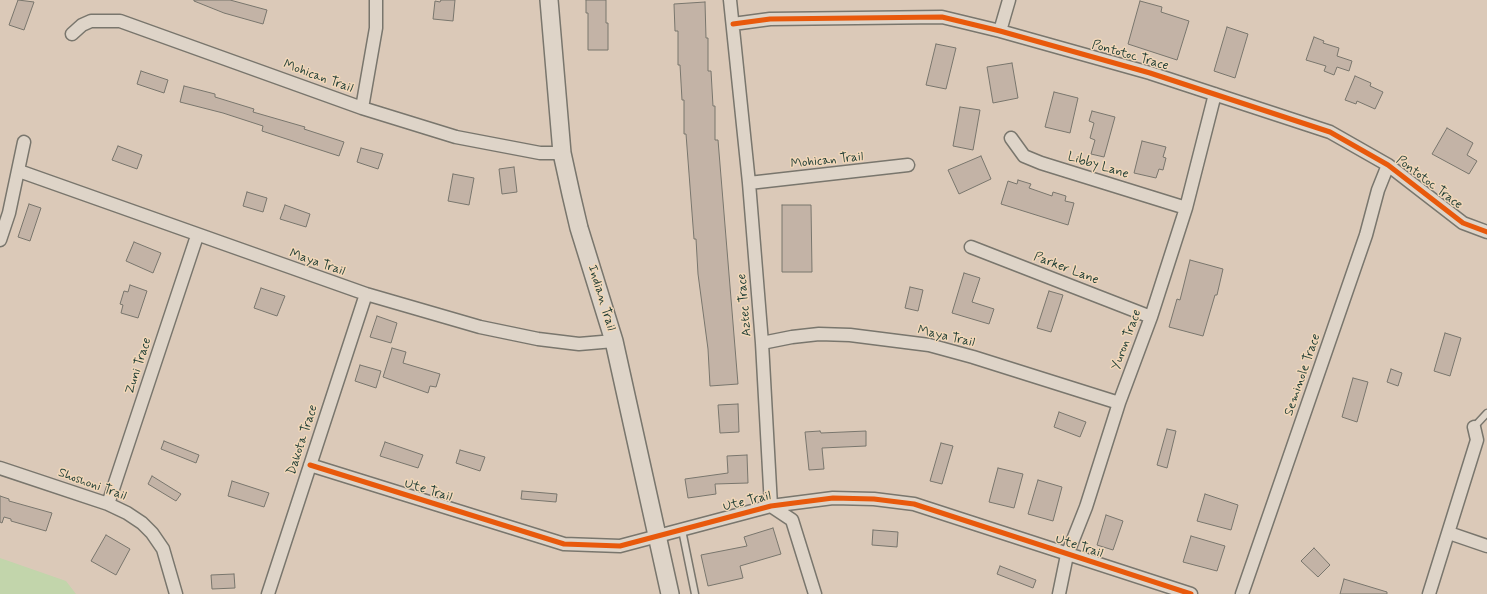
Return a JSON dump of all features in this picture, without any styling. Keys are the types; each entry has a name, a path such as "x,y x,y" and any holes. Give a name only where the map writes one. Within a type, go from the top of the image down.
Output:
{"street":[{"path":"362,108 376,28 376,0"},
{"name":"Indian Trail","path":"549,0 562,153 579,228 614,341 659,536 670,594"},
{"name":"Aztec Trace","path":"730,0 749,183 762,343 772,506"},
{"path":"1000,31 1009,0"},
{"name":"Pontotoc Trace","path":"733,24 770,19 923,16 942,17 1000,31 1150,72 1330,132 1388,165 1463,223 1487,232"},
{"name":"Mohican Trail","path":"72,34 82,25 91,21 120,21 362,108 456,137 490,145 540,153 562,153"},
{"name":"Yuron Trace","path":"1059,594 1068,555 1086,507 1119,403 1151,317 1186,208 1215,94"},
{"name":"Libby Lane","path":"1012,138 1024,156 1041,163 1186,208"},
{"path":"0,240 9,213 24,142"},
{"name":"Mohican Trail","path":"749,183 908,165"},
{"name":"Seminole Trace","path":"1242,594 1361,250 1378,190 1388,165"},
{"name":"Maya Trail","path":"19,171 197,236 366,294 480,327 538,339 579,344 614,341"},
{"name":"Zuni Trace","path":"108,504 197,236"},
{"name":"Parker Lane","path":"971,247 1151,317"},
{"name":"Dakota Trace","path":"268,594 366,294"},
{"name":"Maya Trail","path":"762,343 792,337 820,334 850,335 929,345 973,357 1119,403"},
{"path":"1428,594 1478,440 1474,427"},
{"name":"Ute Trail","path":"310,465 564,544 620,546 772,506 833,498 874,499 914,504 1191,594"},
{"name":"Shoshoni Trail","path":"0,468 108,504 127,513 152,533 163,549 176,594"},
{"path":"772,506 792,520 815,594"},
{"path":"1449,533 1487,546"}],"lane":[{"path":"1474,427 1487,412"},
{"path":"682,530 695,594"}],"green space":[{"path":"0,558 66,581 76,594 0,594"}],"building":[{"path":"18,0 34,2 24,30 9,25"},
{"path":"194,0 230,0 267,10 263,24 224,13"},
{"path":"441,0 455,0 453,21 433,19 435,1 440,2"},
{"path":"586,0 606,0 608,50 588,50 588,13 586,13"},
{"path":"1140,1 1162,7 1161,12 1189,21 1177,60 1128,44"},
{"path":"705,2 706,38 708,38 708,71 711,71 713,106 715,106 715,140 718,140 738,384 710,386 708,349 698,274 696,239 694,239 686,134 684,134 684,100 682,100 680,65 678,65 678,31 675,31 674,4"},
{"path":"1227,27 1248,34 1235,78 1214,71"},
{"path":"1314,37 1324,41 1323,43 1339,48 1337,56 1352,61 1349,71 1337,67 1334,75 1324,71 1326,66 1306,60"},
{"path":"936,44 956,48 946,89 926,85"},
{"path":"1012,63 1018,98 993,103 987,67"},
{"path":"141,71 168,80 164,93 137,84"},
{"path":"1355,76 1371,83 1370,86 1383,92 1375,109 1357,101 1356,104 1345,100"},
{"path":"184,86 215,94 215,97 254,109 253,112 305,127 304,129 344,142 339,156 262,131 263,126 223,113 180,102"},
{"path":"1054,92 1078,98 1070,133 1045,127"},
{"path":"960,107 980,110 973,150 953,146"},
{"path":"1092,111 1115,117 1104,157 1091,154 1095,140 1090,138 1094,123 1089,121"},
{"path":"1447,128 1473,143 1467,155 1477,161 1469,174 1432,154"},
{"path":"1142,141 1166,147 1163,157 1166,158 1163,170 1159,169 1156,178 1134,173"},
{"path":"118,146 142,155 137,169 112,160"},
{"path":"361,148 383,154 378,169 357,162"},
{"path":"981,156 991,179 959,194 948,170"},
{"path":"514,167 517,192 502,194 499,169"},
{"path":"453,174 474,178 469,205 448,201"},
{"path":"1018,180 1031,184 1029,188 1052,196 1053,192 1066,196 1065,201 1074,203 1068,225 1001,204 1008,181 1017,184"},
{"path":"247,192 267,198 263,212 243,206"},
{"path":"29,204 41,208 30,241 18,237"},
{"path":"285,205 310,214 306,227 280,219"},
{"path":"782,205 811,205 812,272 782,272"},
{"path":"134,242 161,253 153,273 126,261"},
{"path":"1190,260 1223,269 1217,295 1215,295 1203,336 1169,327 1177,299 1180,300"},
{"path":"964,273 980,278 972,302 994,309 989,324 952,313"},
{"path":"130,285 147,291 138,318 121,313 123,305 120,304 124,291 128,292"},
{"path":"910,287 923,290 918,311 905,308"},
{"path":"261,288 285,296 277,316 254,308"},
{"path":"1049,291 1063,295 1051,332 1037,328"},
{"path":"377,316 397,323 391,343 370,337"},
{"path":"1445,333 1461,338 1450,376 1434,371"},
{"path":"392,348 406,352 403,363 440,374 436,387 430,386 428,393 383,377"},
{"path":"360,365 381,371 376,388 355,381"},
{"path":"1391,369 1402,373 1398,386 1387,382"},
{"path":"1353,378 1368,382 1357,422 1342,417"},
{"path":"738,404 739,432 720,433 718,405"},
{"path":"1059,412 1086,422 1080,437 1054,427"},
{"path":"1167,429 1176,431 1167,468 1157,465"},
{"path":"820,431 821,433 866,431 866,446 822,448 824,469 809,470 805,432"},
{"path":"164,441 199,455 196,463 161,449"},
{"path":"385,442 423,455 418,468 380,456"},
{"path":"941,443 953,446 942,484 930,481"},
{"path":"460,450 485,457 480,471 456,463"},
{"path":"747,455 748,483 715,484 716,494 688,498 685,479 728,473 727,456"},
{"path":"998,468 1023,474 1014,508 989,502"},
{"path":"152,476 181,494 176,501 148,484"},
{"path":"1038,480 1062,487 1053,521 1028,514"},
{"path":"232,481 269,493 264,507 228,496"},
{"path":"522,491 557,494 556,502 521,499"},
{"path":"1205,494 1238,505 1231,530 1197,521"},
{"path":"0,496 9,499 9,501 52,513 46,531 11,521 11,519 4,517 2,523 0,522"},
{"path":"1106,515 1123,521 1113,550 1097,545"},
{"path":"773,528 781,554 740,566 743,578 708,586 701,555 747,546 744,537"},
{"path":"873,530 898,532 897,547 872,545"},
{"path":"106,535 130,549 116,575 91,561"},
{"path":"1191,536 1225,546 1217,571 1183,562"},
{"path":"1314,548 1330,565 1318,577 1301,561"},
{"path":"1000,566 1036,580 1033,588 997,574"},
{"path":"234,574 235,588 212,589 211,575"},
{"path":"1344,579 1387,592 1387,594 1340,594"}],"cycle path":[{"path":"733,24 770,19 942,17 1000,31 1150,73 1330,132 1388,165 1463,223 1487,232"},
{"path":"310,465 564,544 620,546 771,506 833,498 874,499 914,504 1191,594"}]}
